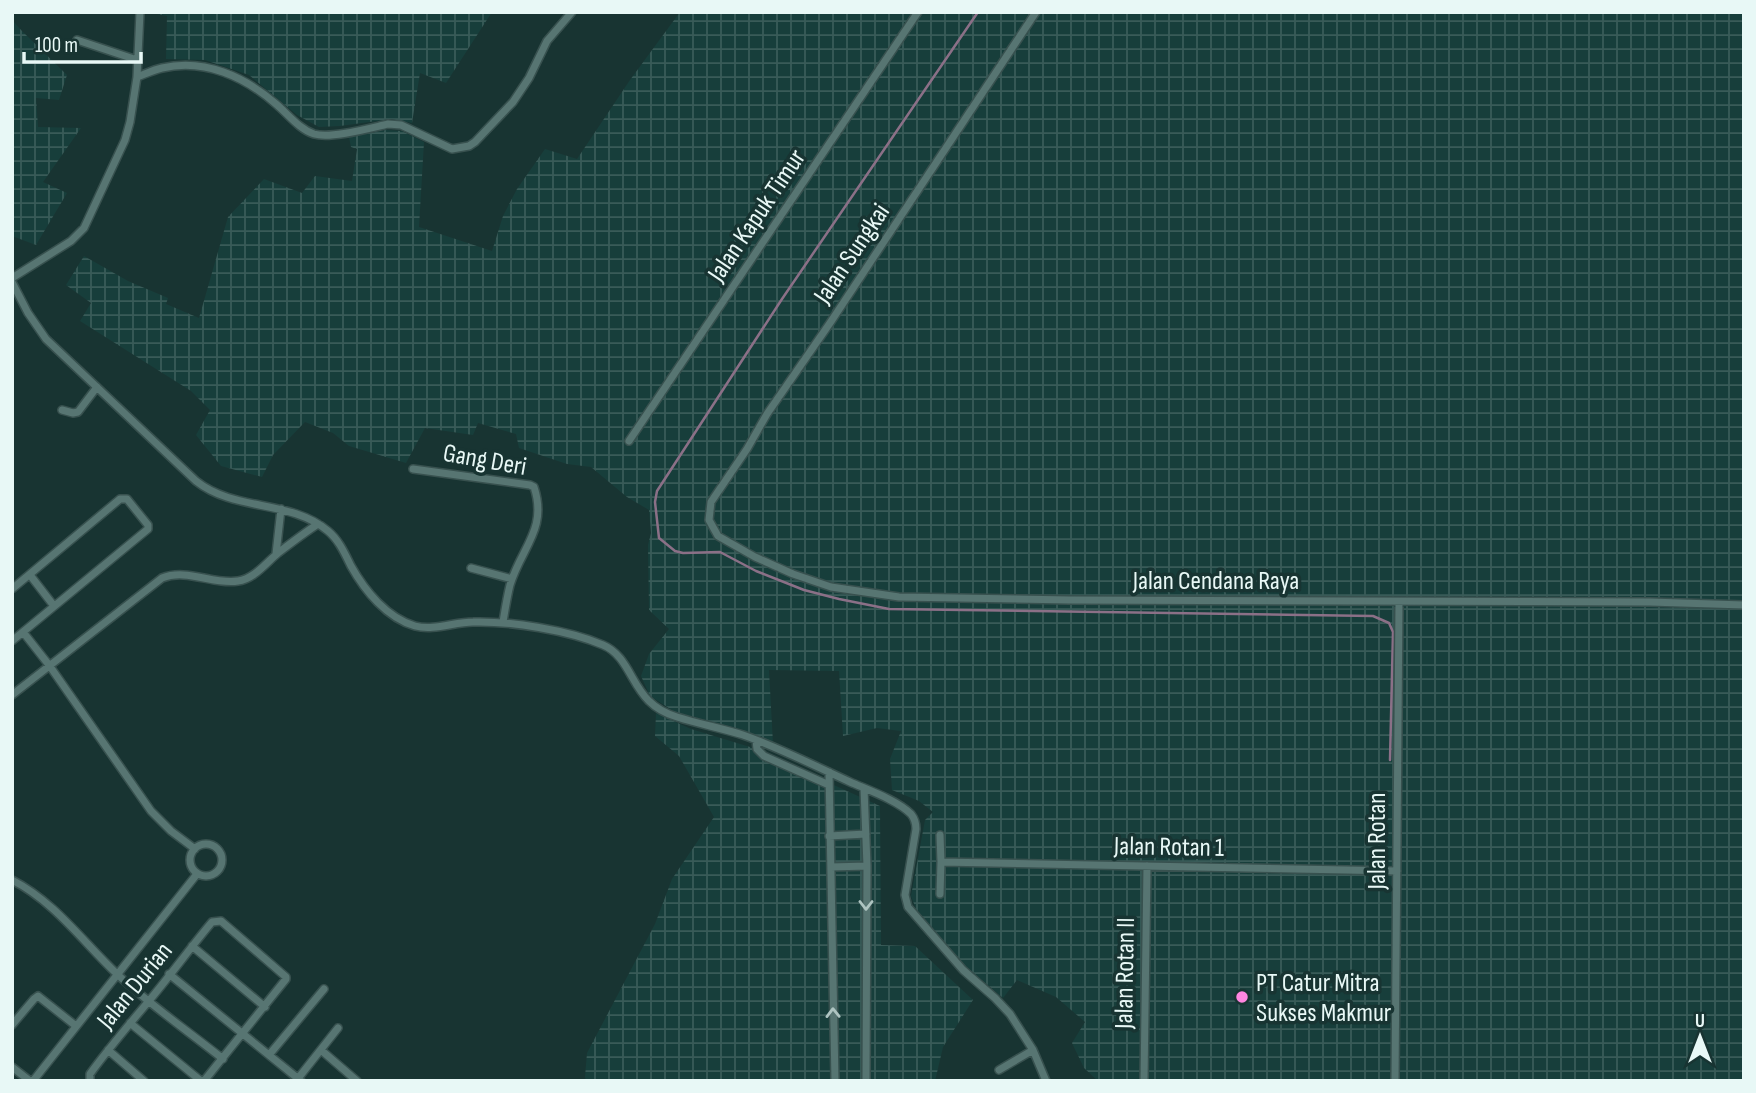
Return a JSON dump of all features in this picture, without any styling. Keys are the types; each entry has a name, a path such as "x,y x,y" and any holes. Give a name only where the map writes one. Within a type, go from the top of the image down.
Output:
{"street":[{"path":"140,12 137,77 130,122 125,140 84,228 71,241 12,280 40,332 200,485 228,499 294,513 318,524 335,537 364,586 392,616 426,628 471,622 503,622 595,642 611,649 623,661 648,700 659,708 674,716 756,740 864,788 909,812 916,829 905,895 908,907 963,970 1003,1006 1033,1050 1046,1081"},
{"path":"137,77 174,66 220,70 256,88 313,134 328,135 395,124 447,148 466,148 513,102 529,78 547,41 572,12"},
{"name":"Jalan Kapuk Timur","path":"629,441 918,12"},
{"name":"Jalan Sungkai","path":"709,520 711,502 767,414 1036,12"},
{"path":"77,40 137,60"},
{"path":"62,410 78,412 97,387"},
{"name":"Gang Deri","path":"413,469 534,487 538,522 512,579 503,622"},
{"path":"12,589 120,499 127,499 148,524 148,529 12,641"},
{"path":"276,554 281,509"},
{"name":"Jalan Cendana Raya","path":"709,520 718,536 793,574 831,587 899,597 1650,602 1744,605"},
{"path":"12,695 162,578 184,575 237,581 256,573 276,554 318,524"},
{"path":"471,568 512,579"},
{"path":"30,575 54,606"},
{"name":"Jalan Rotan","path":"1395,1081 1399,602"},
{"path":"23,632 151,811 166,827 195,849"},
{"path":"756,740 757,749 764,756 829,785"},
{"path":"829,772 835,1081"},
{"path":"864,788 867,866 866,1081"},
{"path":"829,836 866,834"},
{"path":"940,835 940,894"},
{"path":"206,844 214,846 220,853 220,869 214,875 206,877 197,874 191,868 189,860 195,849 206,844"},
{"name":"Jalan Rotan 1","path":"941,862 1397,872"},
{"path":"831,867 867,866"},
{"name":"Jalan Rotan II","path":"1144,1081 1147,866"},
{"path":"12,1067 31,1081 197,874"},
{"path":"12,880 25,887 64,919 118,975 223,1059"},
{"name":"Jalan Durian","path":"90,1080 90,1074 107,1050 212,922 221,921 286,977 265,1007"},
{"path":"130,1023 203,1081 265,1007 192,946"},
{"path":"169,974 298,1080 338,1028"},
{"path":"269,1055 324,989"},
{"path":"13,1022 38,996 76,1026"},
{"path":"107,1050 144,1081"},
{"path":"321,1050 357,1081"},
{"path":"999,1070 1033,1050"}],"shaded area":[{"path":"147,12 492,12 446,83 420,73 412,123 391,119 319,127 297,115 249,75 205,60 166,59 167,16"},
{"path":"680,12 1744,12 1744,1081 1098,1081 1084,1068 1072,1043 1085,1022 1056,997 1017,980 1003,998 962,963 916,909 911,896 925,820 933,812 919,801 892,790 890,759 901,731 877,728 843,736 839,671 769,670 773,744 735,728 675,712 650,696 641,676 649,654 669,629 649,610 649,510 627,497 591,467 567,464 519,448 516,434 478,423 473,435 425,428 406,463 349,446 333,433 305,422 273,455 262,477 221,466 196,435 210,410 191,391 80,321 91,303 66,285 84,256 128,281 168,298 166,304 199,318 228,217 264,179 302,193 315,176 352,181 357,149 351,147 349,137 386,130 402,131 424,142 419,227 492,251 503,216 517,189 545,149 577,159"},
{"path":"12,20 67,75 59,100 36,98 38,127 81,128 43,182 67,193 36,245 12,236"},
{"path":"656,713 691,729 750,747 880,806 881,945 915,946 973,1000 943,1047 935,1081 586,1081 587,1053 655,924 672,879 714,817 679,756 655,736"}],"waterway":[{"path":"978,12 782,299 657,491 655,502 659,538 675,551 720,552 756,571 804,590 889,609 1373,616 1389,623 1393,632 1390,760"}],"place":[{"name":"PT Catur Mitra Sukses Makmur","path":"1242,997"}]}
